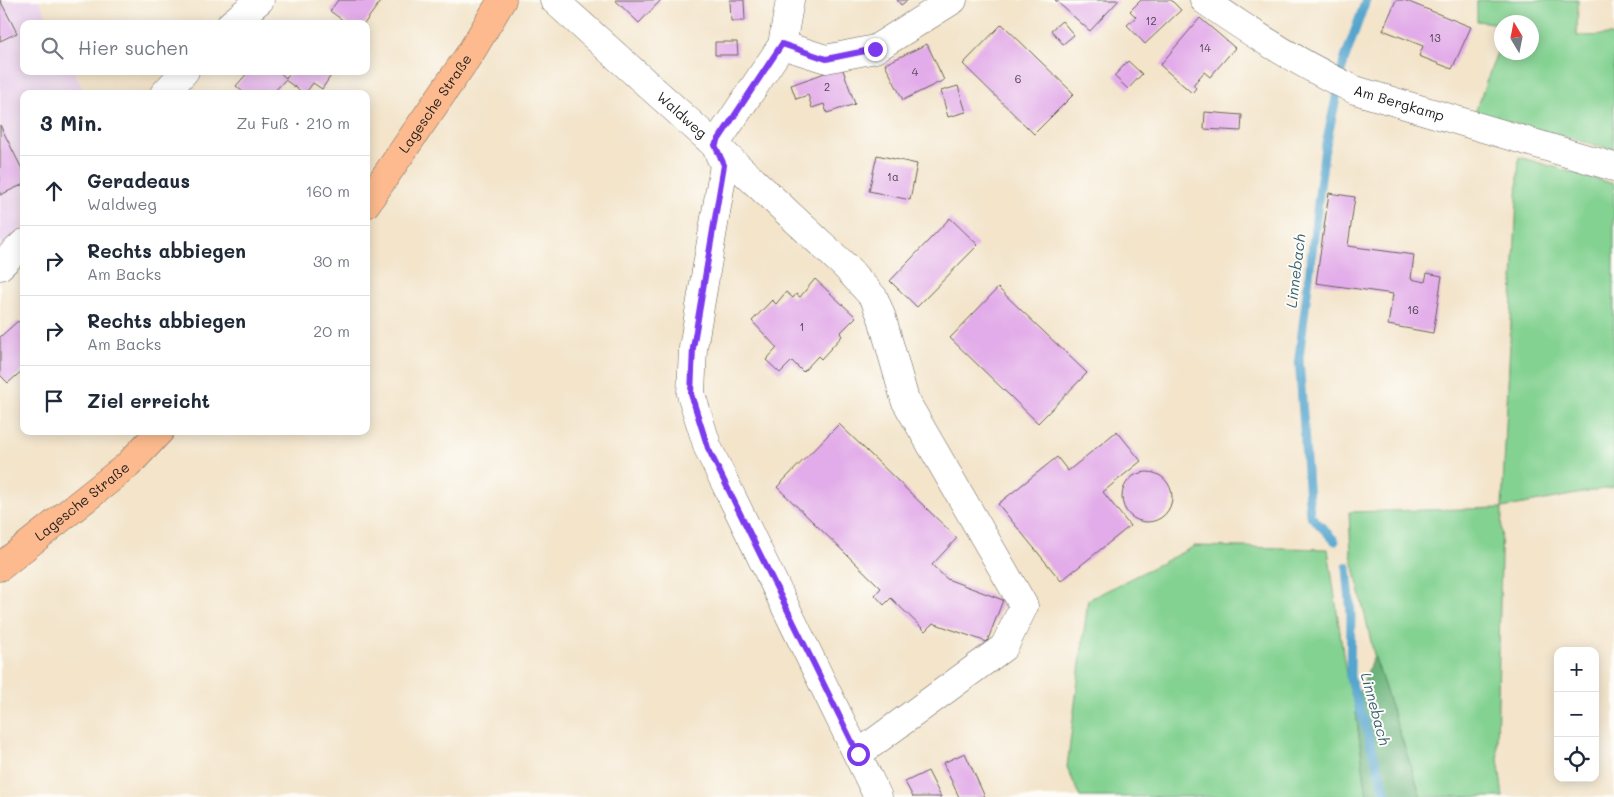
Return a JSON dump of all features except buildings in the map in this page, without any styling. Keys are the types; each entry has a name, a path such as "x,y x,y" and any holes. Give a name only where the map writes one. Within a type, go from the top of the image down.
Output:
{"main road":[{"name":"Lagesche Straße","path":"370,198 471,52 502,0"},
{"name":"Lagesche Straße","path":"0,567 128,465 156,435"}],"street":[{"path":"236,20 260,0"},
{"name":"Waldweg","path":"554,0 715,145 724,165 693,348 691,394 708,448 878,797"},
{"path":"790,0 782,44 715,145 846,267 874,298 882,318 905,400 1024,606 1004,647 858,754"},
{"path":"782,44 826,59 875,49 953,0"},
{"name":"Am Bergkamp","path":"1204,0 1234,21 1320,74 1355,90 1614,167"},
{"path":"168,90 181,75"},
{"path":"0,266 20,247"}],"shaded area":[{"path":"0,0 39,0 49,20 20,20 20,75 76,75 83,90 20,90 20,231 0,250"}],"green space":[{"path":"1477,0 1578,0 1577,36 1614,35 1614,150 1475,113 1494,60 1539,60 1539,15 1494,15 1494,23 1477,21"},
{"path":"1519,157 1614,184 1614,487 1502,508"},
{"path":"1502,508 1497,748 1503,797 1421,797 1374,655 1351,554 1349,512"},
{"path":"1195,546 1328,549 1347,681 1355,705 1367,797 1080,797 1067,767 1088,600"},
{"path":"1374,655 1421,797 1367,797 1355,705"}],"waterway":[{"name":"Linnebach","path":"1335,541 1310,515 1299,358 1324,154 1344,61 1366,0"},
{"name":"Linnebach","path":"1347,567 1351,614 1350,677 1387,797"}],"route":[{"path":"858,754 708,448 691,394 693,348 724,165 715,145 782,44 826,59 875,49"}]}
